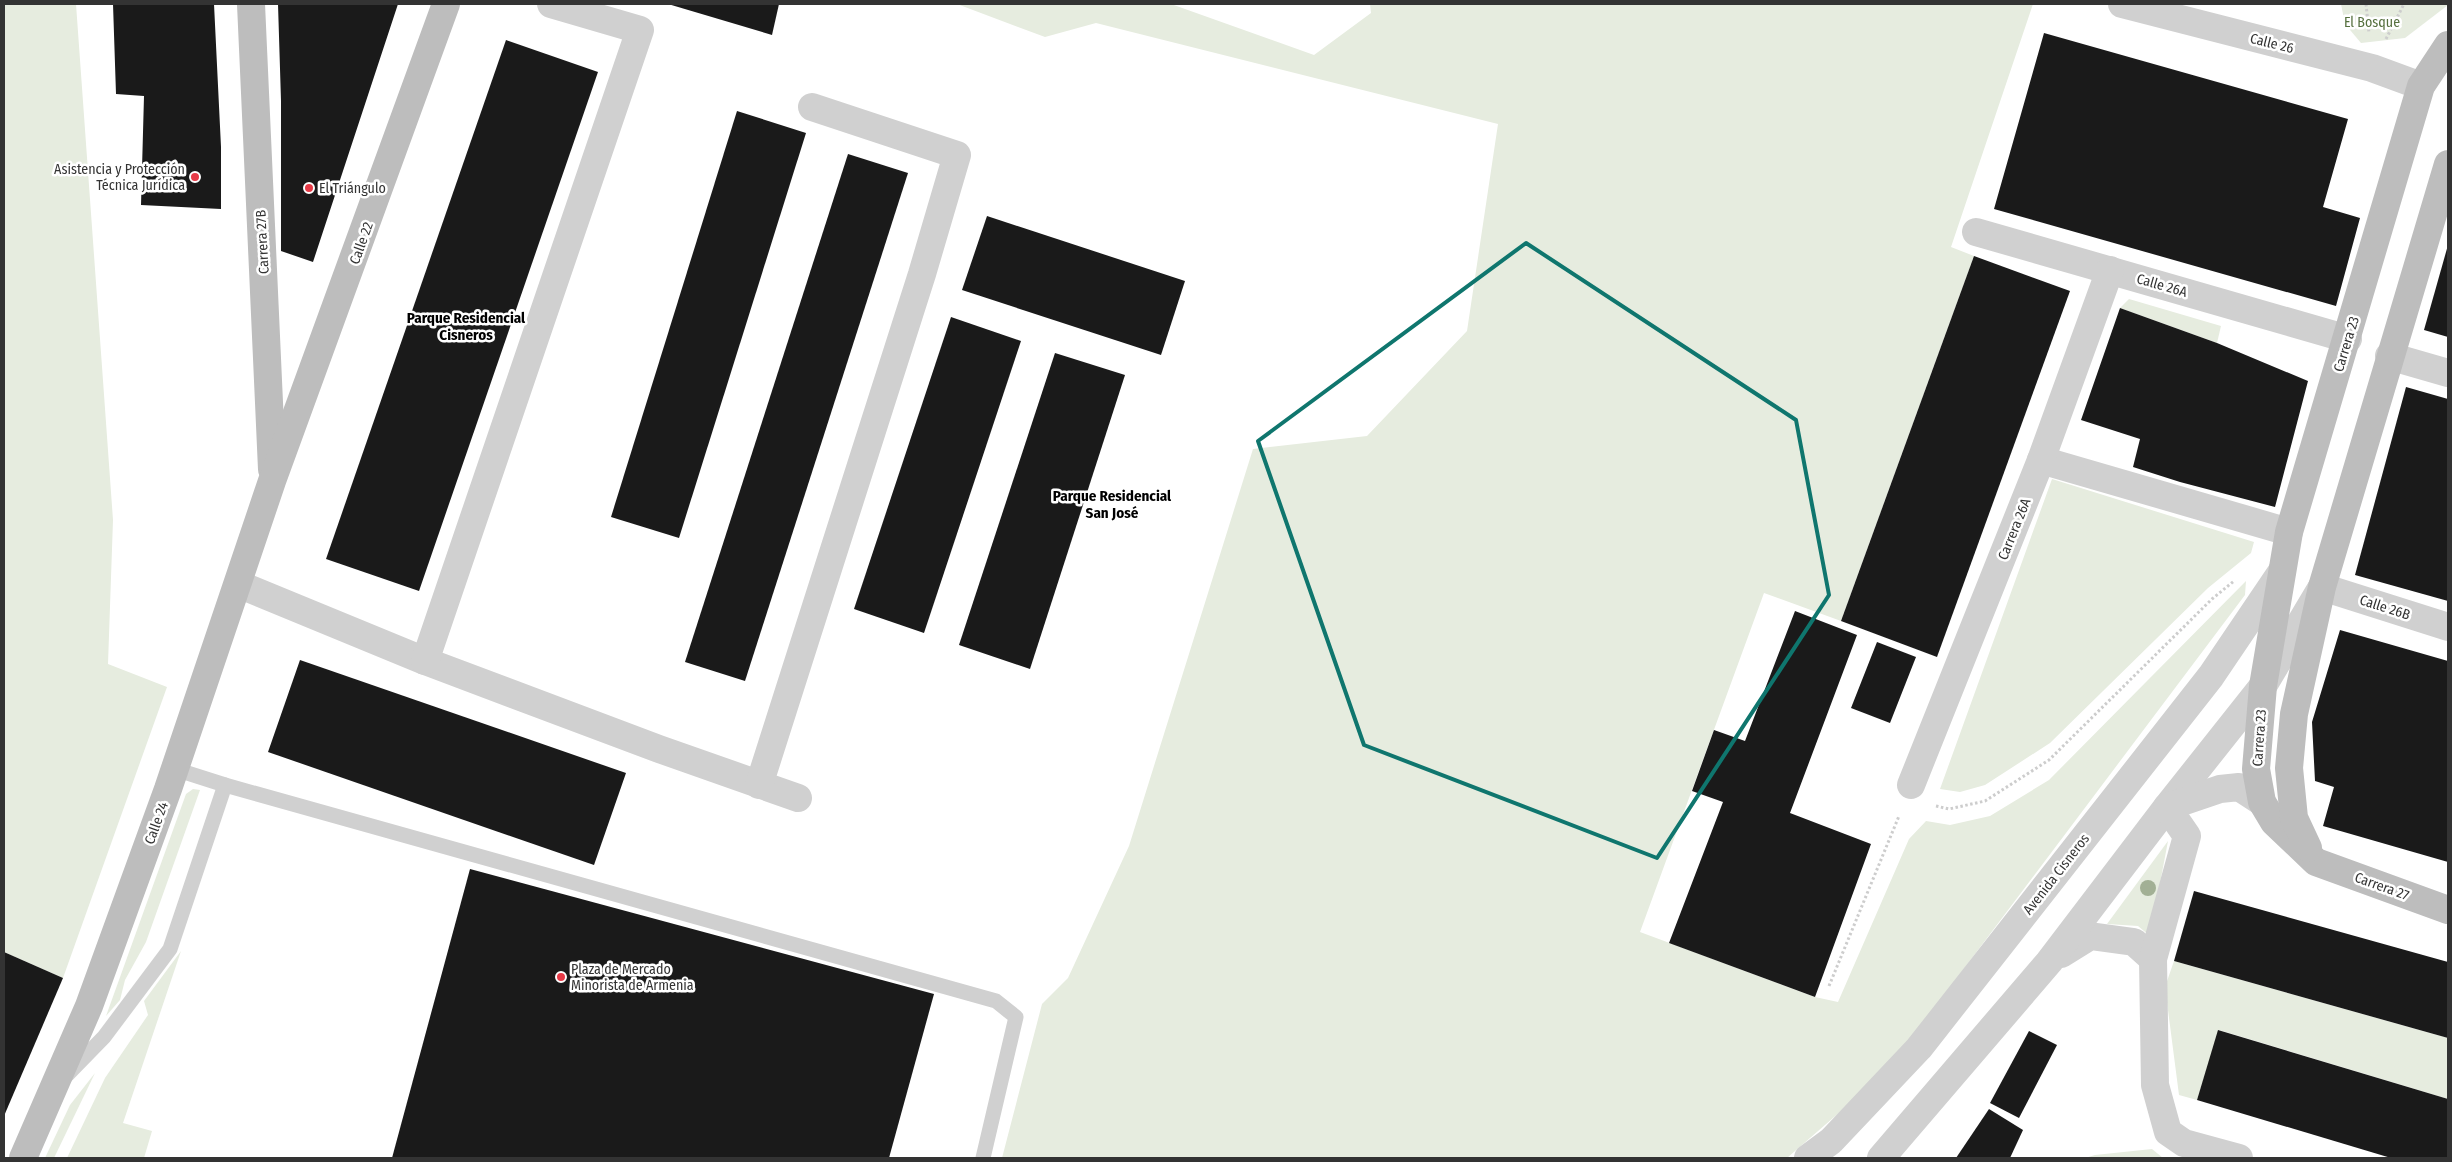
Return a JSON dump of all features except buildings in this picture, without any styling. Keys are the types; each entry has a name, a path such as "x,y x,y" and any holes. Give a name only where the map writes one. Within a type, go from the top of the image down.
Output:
{"street":[{"name":"Carrera 27B","path":"251,4 272,481"},
{"name":"Calle 22","path":"272,481 334,317 446,4"},
{"path":"425,660 640,30 551,4"},
{"name":"Calle 26","path":"2122,4 2372,68 2421,86"},
{"name":"Carrera 23","path":"2316,862 2274,822 2262,802 2256,769 2263,686 2289,532 2348,338 2421,86 2448,45"},
{"path":"759,785 913,302 957,155 812,107"},
{"path":"2316,862 2294,818 2289,768 2294,714 2322,587 2448,164"},
{"name":"Calle 26A","path":"1976,232 2348,338"},
{"name":"Carrera 26A","path":"1911,785 2041,460 2110,270"},
{"path":"2390,356 2448,373"},
{"path":"2041,460 2289,532"},
{"name":"Calle 24","path":"23,1158 89,1006 175,769 272,481"},
{"name":"Avenida Cisneros","path":"1808,1158 1830,1141 1919,1048 2211,676 2282,571"},
{"path":"238,584 425,660 798,798"},
{"path":"1881,1158 2049,962 2166,807 2263,686 2322,587"},
{"name":"Calle 26B","path":"2322,587 2448,627"},
{"path":"2166,807 2220,789 2238,787 2262,802"},
{"path":"2166,807 2187,836 2153,959 2155,1085 2168,1132 2184,1143 2239,1158"},
{"name":"Carrera 27","path":"2316,862 2448,910"},
{"path":"2049,962 2090,936 2134,942 2153,959"}],"lane":[{"path":"175,769 225,785 996,1001 1016,1017 983,1158"},
{"path":"55,1087 104,1037 170,949 225,785"}],"path":[{"path":"1911,785 1921,803 1949,809 1985,801 2049,760 2212,599 2238,577"},
{"path":"1829,986 1911,785"}],"highlighted area":[{"path":"1526,243 1796,420 1829,595 1657,858 1364,745 1258,441"}],"green space":[{"path":"4,4 76,4 113,520 108,664 167,687 63,978 4,952"},
{"path":"957,4 1171,4 1314,55 1371,13 1370,4 2033,4 1951,247 1974,256 1841,621 1764,593 1640,932 1815,997 1838,1002 1909,839 1926,821 1950,825 1990,816 2049,780 2246,581 2245,595 1887,1071 1787,1158 1002,1158 1042,1004 1068,978 1129,846 1253,449 1367,436 1467,331 1498,124 1096,23 1045,37"},
{"name":"El Bosque","path":"2341,4 2448,5 2405,38 2361,43 2345,24"},
{"path":"2129,299 2221,326 2217,343 2120,308"},
{"path":"2052,479 2254,542 2251,553 2208,588 2050,743 1985,785 1960,792 1940,789"},
{"path":"193,789 200,790 146,942 125,980 120,1000 106,1016 186,794"},
{"path":"2168,841 2150,936 2138,926 2107,924"},
{"path":"181,951 123,1123 152,1131 144,1158 67,1158 105,1078 148,1015 144,1001"},
{"path":"2174,961 2448,1038 2448,1099 2219,1030 2197,1100 2179,1095 2165,987"},
{"path":"95,1073 54,1158 45,1158 70,1105"},
{"path":"2152,1149 2163,1158 2085,1158 2095,1155"}],"place":[{"name":"Asistencia y Protección Técnica Jurídica","path":"195,177"},
{"name":"El Triángulo","path":"309,188"},
{"name":"Plaza de Mercado Minorista de Armenia","path":"561,977"}],"district":[{"name":"Parque Residencial Cisneros","path":"466,326"},
{"name":"Parque Residencial San José","path":"1112,504"}]}
